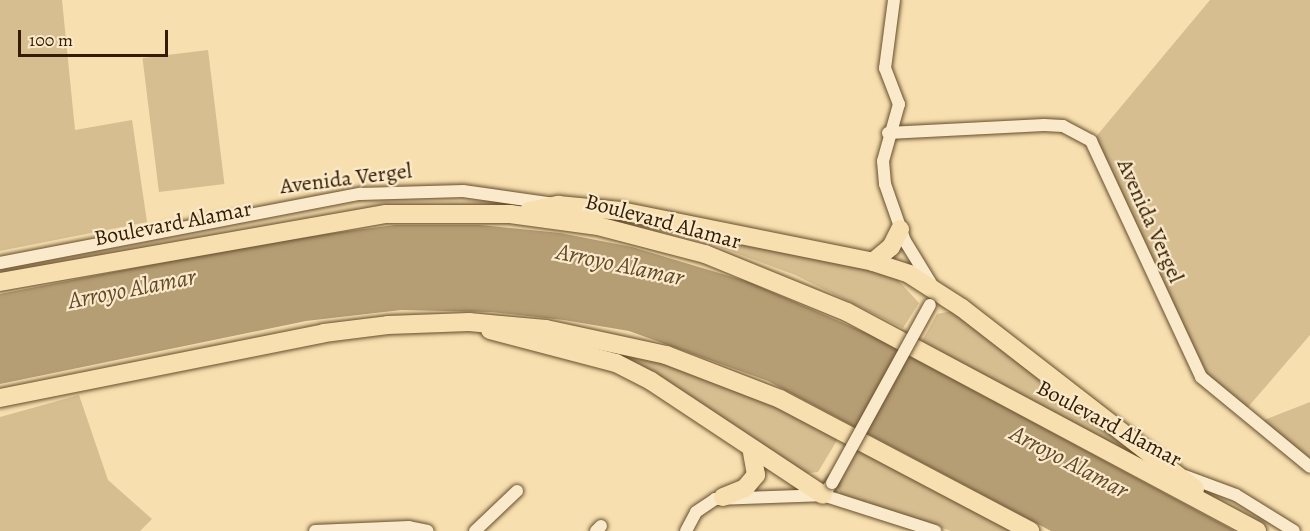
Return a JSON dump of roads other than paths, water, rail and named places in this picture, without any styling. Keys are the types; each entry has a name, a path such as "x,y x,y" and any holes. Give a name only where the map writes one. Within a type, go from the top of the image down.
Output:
{"highway":[{"path":"510,214 558,206 621,211 873,262 932,297 1176,472 1219,510"},
{"name":"Boulevard Alamar","path":"0,282 386,214 510,214 646,237 772,278 887,332 1257,531"},
{"path":"873,262 891,247 900,230"},
{"path":"469,322 512,339 615,363 651,381 751,448 827,489"},
{"path":"0,398 324,333 469,322 605,340 702,368 780,399 1030,531"},
{"path":"723,497 745,488 756,475 751,448"}],"street":[{"path":"827,489 932,297 900,230 885,184 888,133 899,104 885,68 894,0"},
{"name":"Avenida Vergel","path":"888,133 1044,125 1063,126 1091,141 1201,377 1310,467"},
{"name":"Avenida Vergel","path":"0,263 306,202 383,192 463,191 558,206"},
{"path":"1176,472 1236,495 1294,531"},
{"path":"686,531 703,504 723,497 827,489 935,531"},
{"path":"475,531 517,491"},
{"path":"315,531 426,530"}],"water":[{"name":"Arroyo Alamar","path":"395,225 480,225 560,233 632,247 749,282 871,335 1235,531 1051,531 768,381 629,331 564,320 491,312 401,310 306,321 0,384 0,294 279,240"}]}
